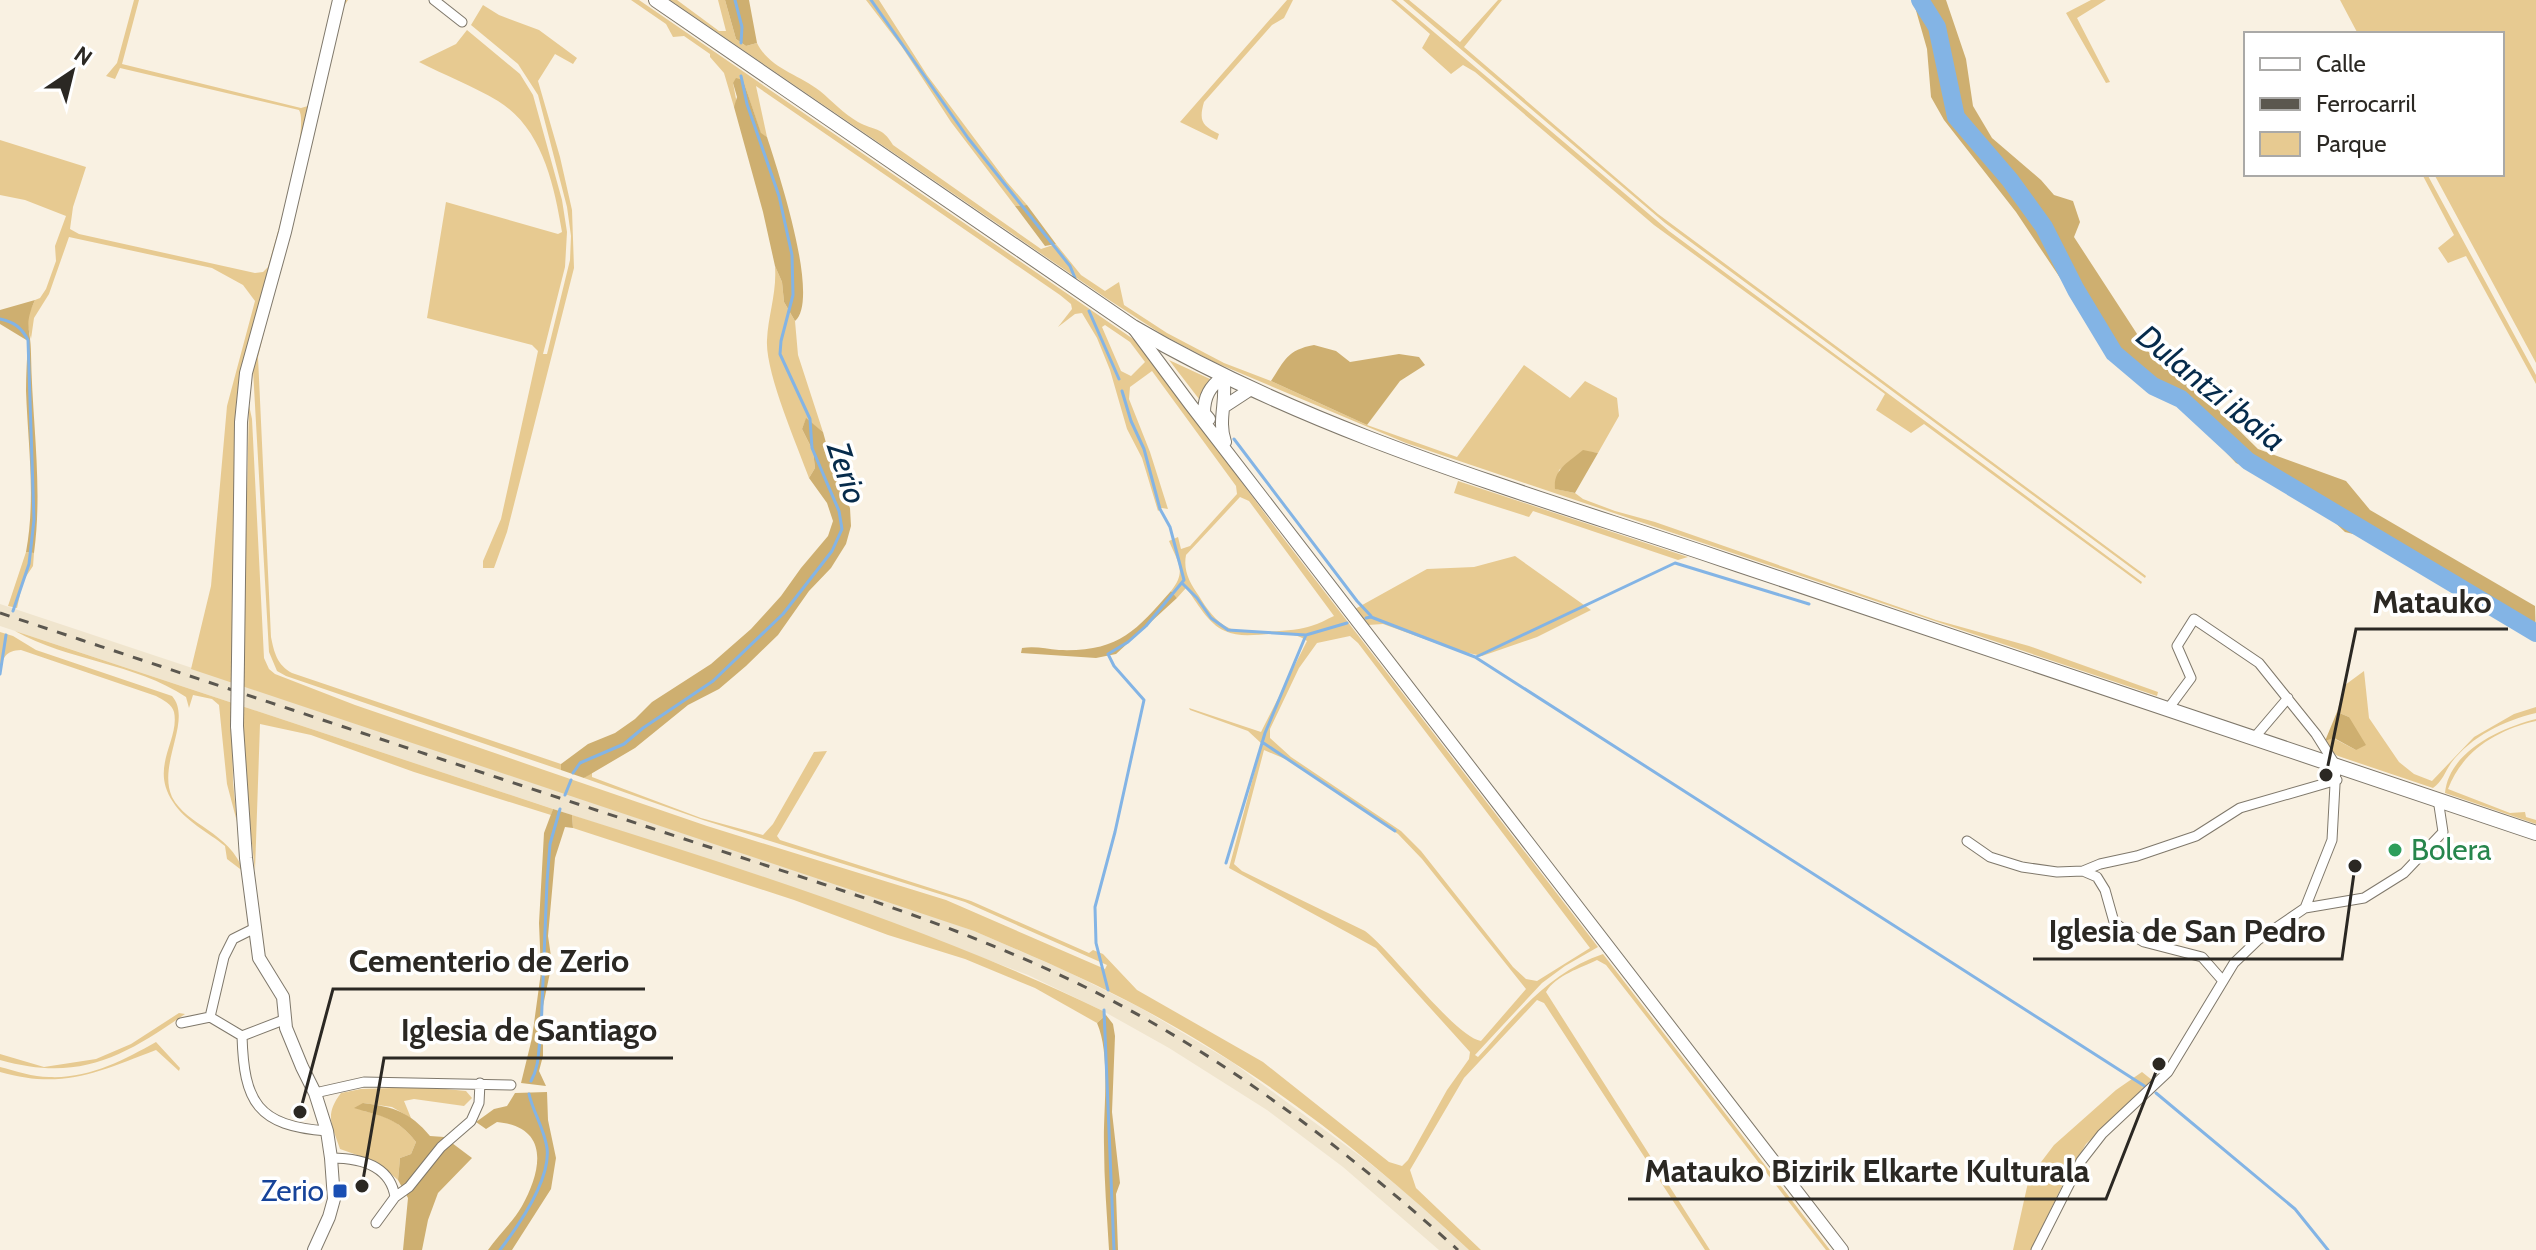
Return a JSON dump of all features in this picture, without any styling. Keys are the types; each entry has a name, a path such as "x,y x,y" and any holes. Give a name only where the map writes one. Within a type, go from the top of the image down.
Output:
{"main road":[{"path":"656,0 1133,327 1251,389 1436,463 2254,738 2337,773 2438,799 2536,833"}],"street":[{"path":"314,1250 334,1199 331,1158 327,1131 315,1093 291,1044 283,997 259,958 237,726 241,422 245,384 285,232 339,0"},
{"path":"434,0 462,22"},
{"path":"1133,327 1213,416"},
{"path":"1213,416 1223,376"},
{"path":"1223,376 1210,387 1204,403 1231,456 1842,1250"},
{"path":"1213,416 1251,389"},
{"path":"2168,709 2191,678 2177,646 2194,619 2259,663 2288,698 2337,773 2332,840 2305,908"},
{"path":"2254,738 2288,698"},
{"path":"1967,841 1990,857 2022,867 2057,872 2083,871 2196,836 2240,808 2337,773"},
{"path":"2036,1250 2081,1161 2102,1134 2168,1072 2234,963 2258,940 2305,908 2364,898 2404,873 2443,832 2438,799"},
{"path":"2083,871 2097,877 2105,890 2114,922 2144,942 2202,957 2223,981"},
{"path":"210,1017 224,957 233,939 255,928"},
{"path":"181,1023 210,1017 242,1036"},
{"path":"242,1036 286,1019"},
{"path":"242,1036 247,1086 258,1108 274,1119 303,1129 327,1131"},
{"path":"315,1093 364,1082 511,1085"},
{"path":"376,1223 395,1197 409,1187 441,1147 471,1121 479,1103 480,1083"},
{"path":"331,1158 356,1158 372,1164 393,1187 395,1197"}],"shaded area":[{"path":"725,0 749,0 757,43 746,46 736,39"},
{"path":"1913,0 1946,0 1966,59 1973,106 1992,138 2054,195 2073,201 2080,222 2074,237 2154,360 2200,392 2258,449 2346,481 2370,510 2535,606 2536,641 2369,538 2345,532 2327,515 2268,477 2236,463 2176,399 2137,376 2107,348 2016,212 1944,120 1931,97 1927,49"},
{"path":"736,78 743,80 761,133 767,137 794,232 803,287 802,308 795,321 784,302 782,282 775,266 734,107 737,97 733,83"},
{"path":"1027,205 1056,244 1045,246 1015,206"},
{"path":"35,300 28,322 37,478 34,553 26,552 31,492 26,391 28,341 0,324 0,310"},
{"path":"1314,345 1336,351 1350,362 1399,354 1419,357 1425,365 1400,381 1367,425 1271,381 1292,353"},
{"path":"806,418 823,432 836,479 850,508 851,526 846,544 831,568 809,591 778,635 719,689 688,705 635,748 584,778 561,770 561,764 588,744 615,733 635,719 652,702 711,664 751,629 828,536 833,521 827,503 809,478 815,468 813,451 802,429"},
{"path":"1583,450 1598,453 1575,493 1555,489 1559,471"},
{"path":"1171,591 1177,598 1116,654 1096,658 1021,653 1022,648 1079,650 1111,643 1124,637 1147,618"},
{"path":"0,604 833,881 974,931 1062,969 1141,1008 1232,1062 1367,1161 1469,1250 1439,1250 1343,1167 1267,1110 1169,1048 1103,1011 1028,975 840,904 0,626"},
{"path":"2337,712 2349,717 2366,745 2356,750 2334,738 2325,741"},
{"path":"553,809 572,815 573,828 565,827 555,858 548,936 552,963 543,1006 543,1056 539,1071 546,1086 521,1083 532,1038 541,972 539,923 544,833"},
{"path":"1106,1015 1113,1024 1115,1036 1112,1112 1120,1183 1116,1194 1118,1250 1109,1250 1105,1184 1105,1066 1097,1023"},
{"path":"547,1092 548,1120 556,1158 551,1189 512,1250 488,1250 514,1218 529,1192 537,1165 537,1152 526,1132 514,1126 497,1122 486,1129 476,1122 494,1109 507,1106 515,1093"},
{"path":"363,1103 401,1112 430,1136 444,1137 472,1158 438,1193 422,1250 403,1250 408,1198 398,1180 400,1158 411,1154 416,1142 395,1123 354,1108"}],"green space":[{"path":"134,0 139,0 122,64 301,108 308,106 333,0 280,238 237,393 243,666 249,405 264,658 275,674 355,705 707,826 946,900 1105,969 1107,965 965,902 703,820 584,778 592,772 592,777 701,818 763,835 773,824 814,752 827,751 777,836 780,840 971,901 1089,953 1093,950 1103,954 1137,990 1263,1062 1389,1162 1402,1166 1408,1160 1447,1090 1469,1059 1470,1052 1376,948 1229,868 1262,744 1248,731 1189,708 1261,732 1307,641 1288,634 1245,635 1225,631 1208,618 1186,588 1177,598 1171,591 1180,572 1169,541 1178,537 1181,549 1190,546 1237,494 1236,486 1152,371 1130,387 1129,399 1168,509 1158,511 1142,458 1127,429 1110,370 1097,338 1082,313 1075,314 1058,327 1072,309 1071,304 1060,295 756,86 767,137 761,134 743,80 733,83 737,104 734,107 724,73 710,54 684,36 673,37 666,24 631,0 639,0 1139,343 1277,530 1598,947 1542,983 1475,1055 1478,1057 1519,1011 1549,984 1583,962 1603,954 1830,1250 1826,1250 1606,965 1597,960 1562,977 1546,992 1710,1250 1705,1250 1544,1003 1537,1000 1464,1078 1410,1170 1416,1188 1481,1250 1469,1250 1353,1149 1271,1088 1185,1033 1121,997 1058,968 974,931 191,669 211,586 227,406 255,301 243,285 212,268 69,237 49,294 34,318 31,339 26,320 35,300 46,289 56,261 55,246 66,216 25,200 0,195 0,140 86,167 73,207 70,229 79,234 255,273 263,272 268,267 296,161 301,121 299,110 120,68 115,79 106,76 117,63","holes":["1105,325 1130,342 1145,362 1131,376 1121,371 1102,327","1240,497 1249,501 1334,616 1294,630 1258,632 1229,628 1212,614 1193,586 1186,572 1186,555","1350,636 1358,643 1590,948 1537,981 1526,979 1401,831 1291,757 1270,738 1270,729 1299,668 1317,643","1264,750 1297,764 1398,834 1422,859 1526,989 1481,1041 1470,1036 1440,1010 1365,931 1242,871 1234,864"]},
{"path":"342,0 348,0 344,6 258,357 273,648 280,662 292,673 561,764 561,770 286,676 277,671 269,652 253,370"},
{"path":"670,0 677,0 719,31 726,31 718,0 725,0 736,39 746,46 757,43 777,65 812,85 858,122 881,132 893,145 1041,249 1056,244 1081,275 1105,291 1119,282 1124,305 1167,333 1224,363 1367,425 1457,457 1524,365 1570,398 1585,381 1617,398 1619,416 1598,453 1583,451 1559,470 1556,489 1575,493 1615,511 1655,522 1936,620 2029,646 2158,692 2157,696 1406,443 1214,362 1163,335 1106,298"},
{"path":"866,0 879,0 927,75 1027,205 1015,206 951,122 902,47"},
{"path":"1287,0 1293,0 1284,18 1272,25 1204,102 1203,121 1219,134 1217,140 1180,122"},
{"path":"1391,0 1396,0 1669,231 2141,584 1924,424 1911,433 1876,410 1885,394 1654,225 1475,72 1463,65 1451,74 1422,48 1430,34"},
{"path":"1403,0 1409,0 1460,42 1498,0 1502,0 1464,47 1658,214 2145,578 1665,223"},
{"path":"2091,0 2106,0 2077,18 2110,82 2106,83 2066,13"},
{"path":"2340,0 2536,0 2536,363 2435,176 2504,176 2504,32 2357,32"},
{"path":"483,5 499,15 539,30 577,58 573,64 555,54 538,81 572,210 574,268 507,532 494,568 483,568 483,561 501,519 538,351 532,345 427,318 446,202 558,234 562,232 544,159 525,126 498,101 419,62 456,44 467,30 520,74 533,95 562,200 567,232 565,267 543,354 547,354 570,260 571,236 567,207 538,95 518,64 471,25"},
{"path":"2423,176 2428,176 2536,375 2536,384 2466,256 2448,263 2438,248 2454,235"},
{"path":"775,266 782,282 784,302 795,321 798,355 823,432 806,419 802,429 813,451 815,468 809,478 783,409 768,354"},
{"path":"1169,360 1210,379 1199,399"},
{"path":"1458,481 1688,557 1678,560 1533,511 1529,517 1454,493"},
{"path":"26,552 34,553 33,566 23,581 17,608 8,606"},
{"path":"1515,556 1591,610 1537,637 1482,656 1455,650 1383,624 1368,625 1355,609 1427,569 1474,567"},
{"path":"15,631 553,809 551,815 414,772 311,735 260,724 255,871 245,779 232,721 237,822 227,784 219,705 212,699 193,695 189,708 186,697 166,686 35,641"},
{"path":"0,632 36,650 172,696 179,717 169,771 172,797 187,815 229,847 244,872 227,859 225,846 178,809 166,789 164,766 175,722 169,704 156,696 21,650 6,656 0,672"},
{"path":"2364,671 2369,718 2399,762 2414,774 2432,781 2474,737 2514,714 2536,707 2536,713 2512,720 2478,737 2459,753 2433,788 2330,751 2325,741 2333,738 2356,750 2349,717 2337,712 2345,685"},
{"path":"2536,719 2483,744 2463,763 2448,789 2510,813 2525,812 2526,817 2536,820 2536,824 2445,793 2456,765 2466,754 2493,735"},
{"path":"572,815 774,880 908,928 1039,981 1106,1015 1097,1023 1035,988 965,959 573,828"},
{"path":"179,1013 185,1014 140,1043 98,1062 53,1068 28,1066 0,1060 0,1054 44,1067 96,1059 131,1044"},
{"path":"156,1042 180,1068 179,1071 156,1050 98,1071 62,1079 22,1077 0,1072 0,1067 43,1077 78,1075 118,1062"},
{"path":"2142,1072 2152,1080 2086,1144 2031,1250 2013,1250 2029,1178 2054,1145 2116,1090"},
{"path":"425,1087 466,1091 472,1098 464,1106 414,1099 404,1101 411,1118 392,1107 363,1103 364,1111 393,1121 416,1142 411,1154 400,1158 398,1180 377,1162 340,1149 331,1114 341,1093 361,1089"}],"waterway":[{"name":"Zerio","path":"735,0 742,27 741,43"},
{"path":"871,0 968,138 1070,266 1075,278"},
{"name":"Dulantzi ibaia","path":"1920,0 1937,27 1956,117 2010,180 2044,227 2076,290 2114,353 2153,386 2181,399 2248,461 2536,633"},
{"name":"Zerio","path":"573,773 580,763 624,744 713,681 783,614 832,551 842,529 839,511 812,448 810,419 780,354 793,295 792,255 779,196 747,104 741,76"},
{"path":"1089,311 1119,379"},
{"path":"0,319 17,326 28,340 34,520 29,564 13,611"},
{"path":"1108,990 1096,943 1095,907 1144,700 1114,666 1108,654 1146,626 1184,580 1170,527 1160,509 1144,449 1122,391"},
{"path":"1234,439 1371,616"},
{"path":"1476,657 1675,563 1809,604"},
{"path":"1183,584 1211,618 1228,630 1306,635 1347,623"},
{"path":"1366,618 1371,617 1475,657 2146,1087"},
{"path":"0,674 6,635"},
{"path":"1226,863 1265,733 1306,635"},
{"path":"1262,742 1395,831"},
{"name":"Zerio","path":"565,795 571,780"},
{"name":"Zerio","path":"531,1081 541,1031 550,844 560,809"},
{"path":"1104,1010 1114,1250"},
{"path":"2156,1093 2295,1209 2328,1250"},
{"name":"Zerio","path":"500,1250 532,1202 547,1161 546,1141 529,1094"}],"railway":[{"path":"0,613 881,904 938,924 1050,971 1153,1023 1245,1081 1376,1179 1458,1250"}],"place":[{"name":"Matauko","path":"2326,775"},
{"name":"Bolera","path":"2395,850"},
{"name":"Iglesia de San Pedro","path":"2355,866"},
{"name":"Matauko Bizirik Elkarte Kulturala","path":"2159,1064"},
{"name":"Cementerio de Zerio","path":"300,1112"},
{"name":"Iglesia de Santiago","path":"362,1186"},
{"name":"Zerio","path":"340,1191"}]}
